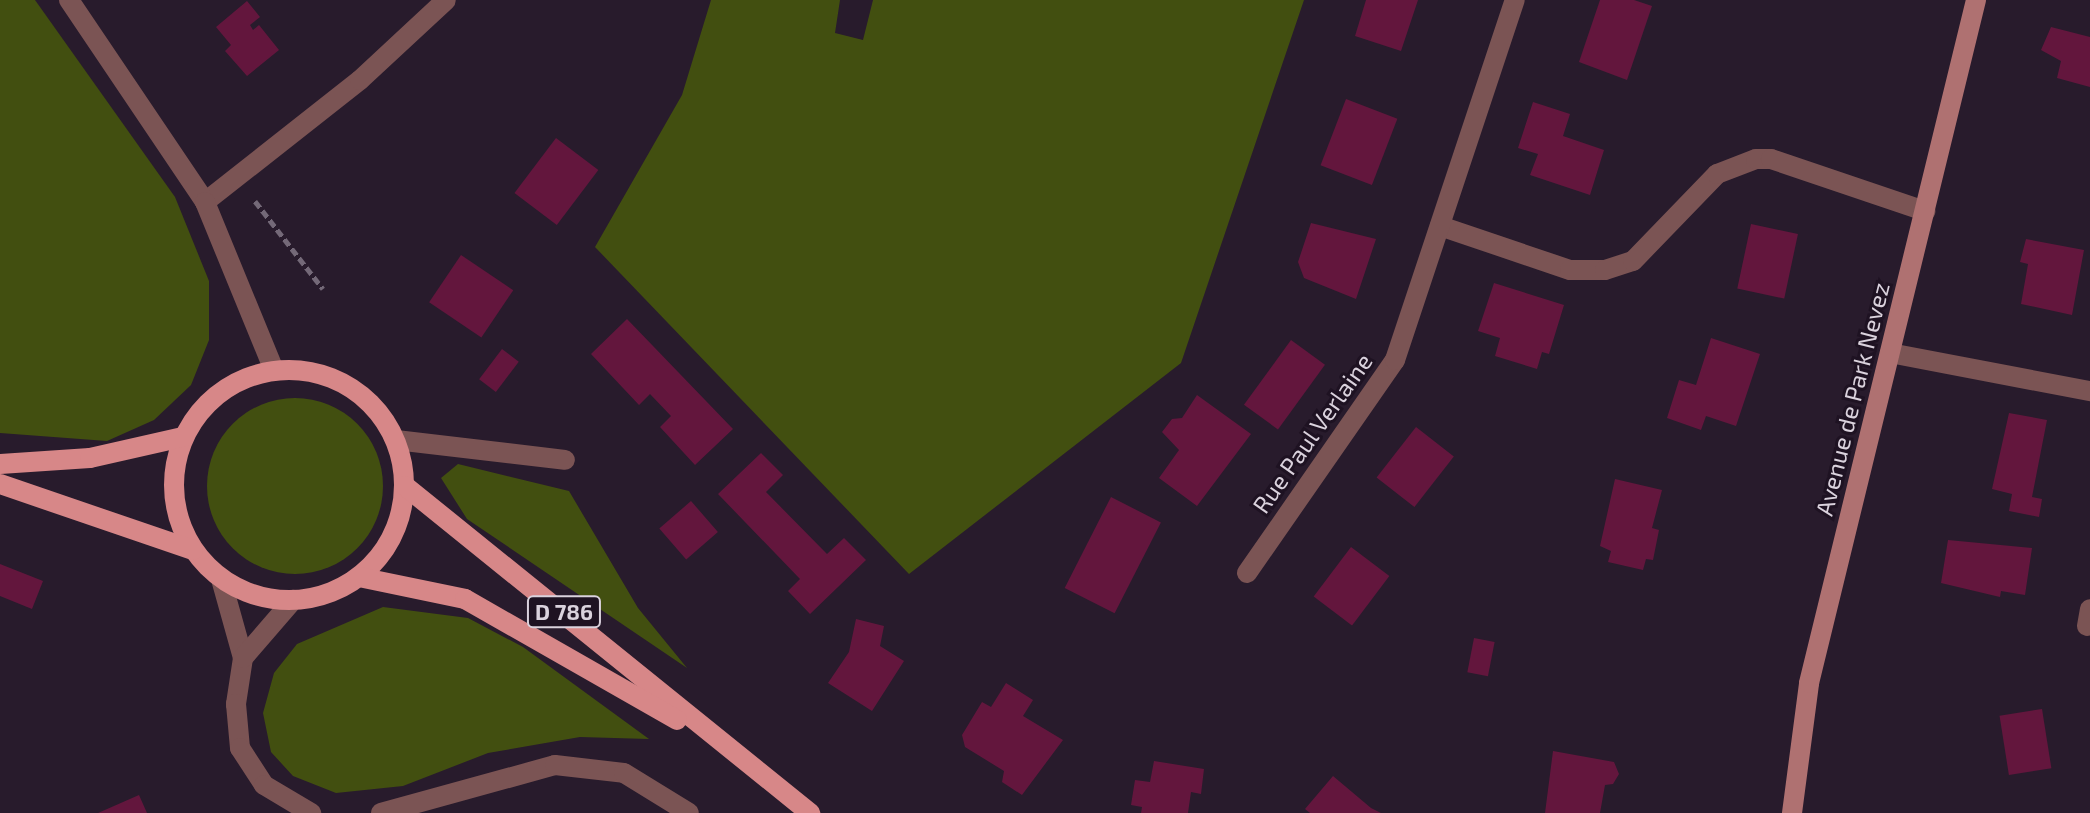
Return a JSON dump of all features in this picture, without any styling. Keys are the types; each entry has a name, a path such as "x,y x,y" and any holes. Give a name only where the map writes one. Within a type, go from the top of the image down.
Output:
{"main road":[{"name":"Avenue de Park Nevez","path":"1792,813 1809,683 1976,0"},
{"path":"274,370 312,371 347,384 376,408 396,440 405,486 400,521 384,553 359,577 327,594 293,600 257,596 221,579 193,550 177,514 173,475 183,437 205,404 226,389 274,370"},
{"path":"0,464 90,458 183,437"},
{"path":"0,484 193,550"},
{"name":"D 786","path":"405,486 719,744 810,813"},
{"name":"D 786","path":"359,577 465,599 719,744"}],"street":[{"path":"69,0 205,202 274,370"},
{"path":"205,202 360,80 446,0"},
{"name":"Rue Paul Verlaine","path":"1247,573 1395,360 1515,0"},
{"path":"1440,226 1570,270 1605,270 1633,261 1717,174 1756,159 1771,159 1925,211"},
{"path":"1890,353 2090,391"},
{"path":"396,440 565,460"},
{"path":"221,579 243,658 236,704 240,748 264,785 303,812"},
{"path":"243,658 293,600"},
{"path":"381,813 555,765 624,773 686,812"}],"path":[{"path":"237,177 323,289"}],"green space":[{"path":"0,0 35,0 175,197 209,281 209,340 191,385 154,420 107,441 0,433"},
{"path":"711,0 840,0 835,33 863,40 873,0 1304,0 1181,363 909,574 595,247 682,95"},
{"path":"295,398 329,405 357,424 376,452 383,486 376,520 357,548 329,567 295,574 261,567 233,548 214,520 207,486 214,452 233,424 261,405"},
{"path":"458,464 569,491 638,608 687,668 467,519 441,478"},
{"path":"383,607 468,618 523,647 649,739 580,737 488,753 403,786 336,793 293,776 271,752 263,713 274,673 297,644"}],"building":[{"path":"1366,0 1418,0 1401,51 1355,36"},
{"path":"1600,0 1634,0 1652,6 1627,80 1579,62"},
{"path":"247,1 260,17 250,25 253,30 259,25 279,50 247,76 225,51 231,45 216,27"},
{"path":"2051,27 2090,37 2090,87 2057,78 2061,61 2041,50"},
{"path":"1346,99 1397,119 1372,185 1321,165"},
{"path":"1533,102 1570,114 1563,136 1604,150 1590,195 1530,175 1538,154 1518,148"},
{"path":"556,138 598,170 557,225 514,193"},
{"path":"1311,223 1376,239 1356,299 1304,278 1298,262"},
{"path":"1751,224 1798,234 1784,299 1737,289"},
{"path":"2026,239 2084,250 2072,315 2021,304 2028,264 2020,262"},
{"path":"461,255 513,290 481,337 429,302"},
{"path":"1494,283 1564,305 1549,354 1542,352 1537,369 1495,356 1500,338 1478,331"},
{"path":"627,319 733,429 695,465 660,427 671,416 650,394 639,405 591,354"},
{"path":"1711,338 1760,354 1736,426 1706,416 1701,430 1667,418 1679,380 1696,385"},
{"path":"1291,340 1325,365 1278,429 1244,405"},
{"path":"502,349 519,362 496,392 479,379"},
{"path":"1197,395 1251,434 1197,506 1159,478 1179,450 1162,432 1172,419 1182,418"},
{"path":"2009,413 2047,420 2032,497 2042,499 2039,517 2009,511 2012,494 1992,489"},
{"path":"1416,427 1454,457 1414,507 1377,477"},
{"path":"761,453 783,475 766,492 827,554 844,538 866,560 810,614 788,591 800,579 718,494"},
{"path":"1615,479 1662,490 1652,528 1659,530 1653,560 1646,559 1643,570 1608,562 1611,551 1600,546"},
{"path":"1111,497 1161,522 1115,613 1065,588"},
{"path":"691,501 718,532 686,559 659,529"},
{"path":"1948,540 2032,548 2025,595 2001,591 2000,597 1941,583"},
{"path":"1351,547 1389,576 1352,625 1314,597"},
{"path":"0,564 43,581 32,609 0,596"},
{"path":"856,619 884,626 880,646 904,661 872,711 828,683 849,652"},
{"path":"1474,638 1495,642 1488,676 1467,672"},
{"path":"1006,683 1033,700 1023,716 1063,740 1022,795 1002,782 1004,771 965,747 962,735 982,702 991,707"},
{"path":"2042,709 2051,768 2009,775 2000,716"},
{"path":"1553,751 1614,762 1619,774 1613,784 1605,785 1600,813 1545,813"},
{"path":"1154,761 1204,769 1201,794 1191,792 1188,813 1141,813 1142,807 1131,805 1135,780 1150,782"},
{"path":"1333,776 1381,813 1310,813 1305,809"},
{"path":"139,795 147,813 98,813"}]}
